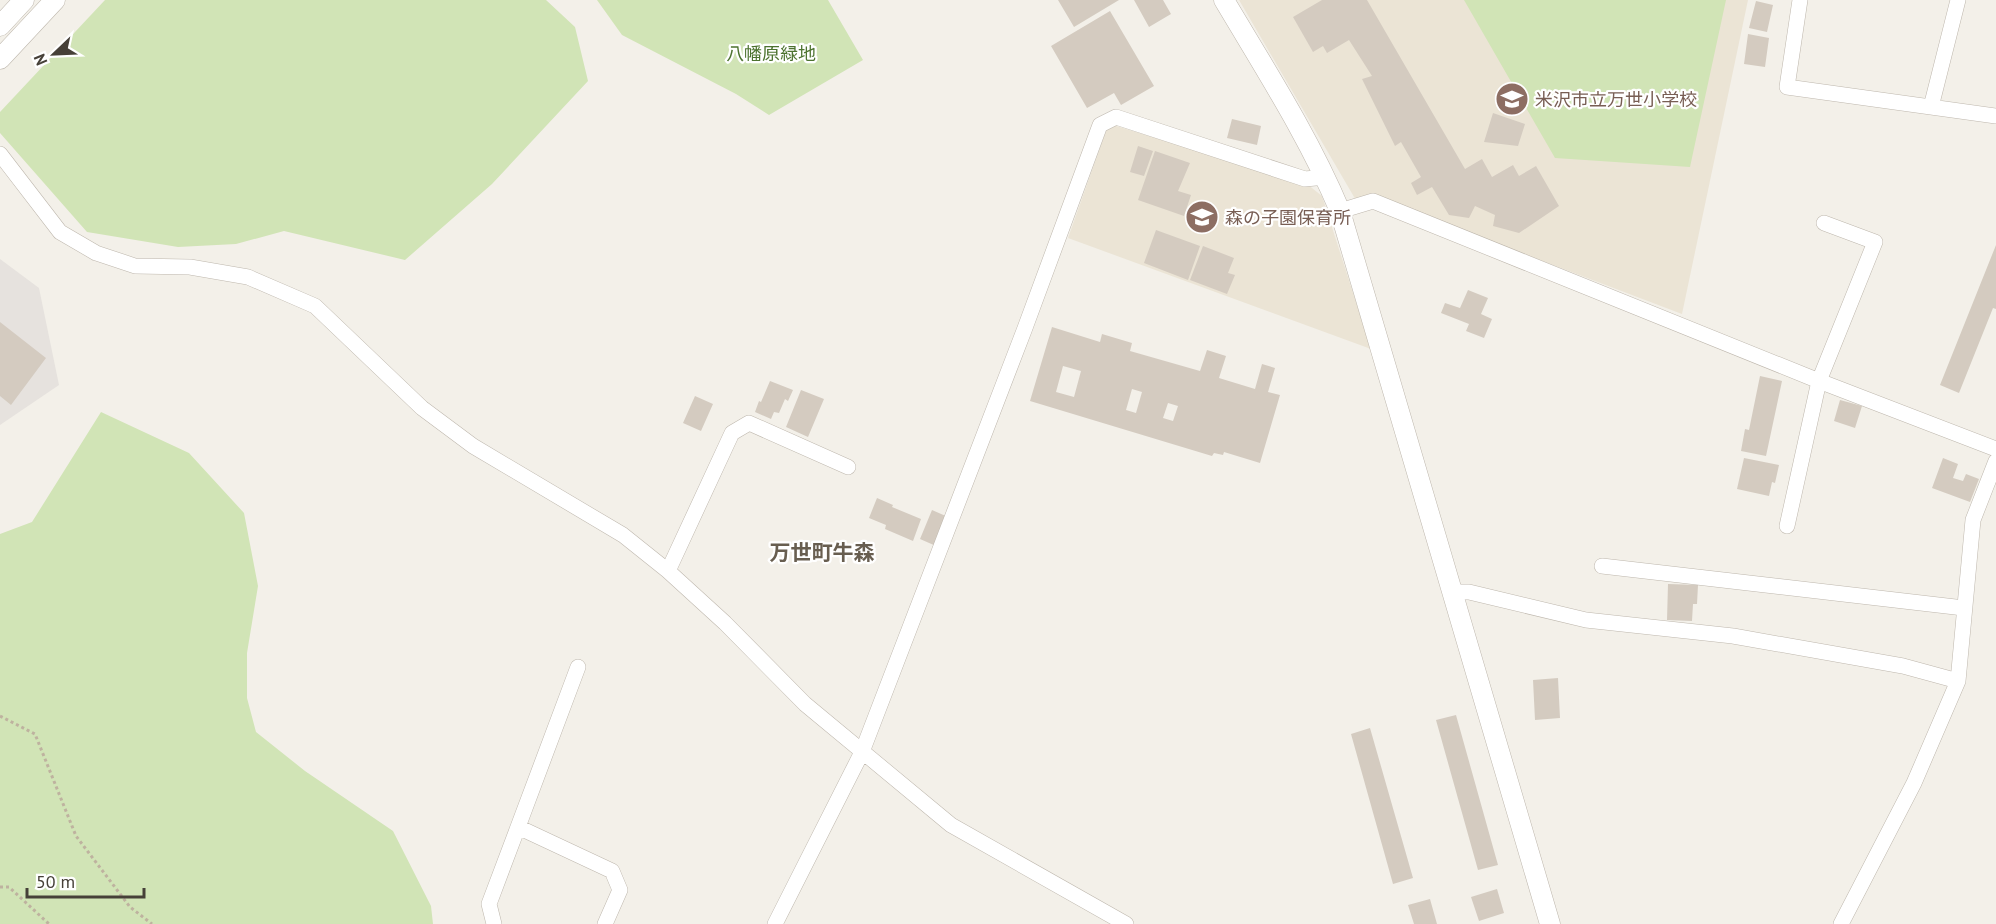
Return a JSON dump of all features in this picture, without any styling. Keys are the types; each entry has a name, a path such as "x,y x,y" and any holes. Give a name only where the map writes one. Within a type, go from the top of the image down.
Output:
{"street":[{"path":"0,26 24,0"},
{"path":"0,60 55,0"},
{"path":"1224,0 1296,120 1326,177 1340,211 1550,924"},
{"path":"1800,0 1787,87 1996,116"},
{"path":"1931,107 1958,0"},
{"path":"775,924 862,752 1101,125 1116,117 1305,178 1326,177"},
{"path":"0,154 60,232 96,253 135,266 190,267 248,278 315,306 423,408 464,440 623,535 668,571 725,623 805,704 951,825 1126,924"},
{"path":"1340,211 1373,201 1820,381 1996,449"},
{"path":"1787,526 1820,381 1875,242 1824,223"},
{"path":"668,571 732,433 749,423 848,467"},
{"path":"1841,924 1914,783 1958,681 1973,520 1996,461"},
{"path":"1602,566 1964,608"},
{"path":"1453,592 1469,592 1586,620 1744,638 1903,666 1958,681"},
{"path":"494,924 489,904 578,667"},
{"path":"518,826 612,871 620,890 604,924"}],"path":[{"path":"0,716 35,735 76,836 130,907 152,924"},
{"path":"0,887 9,887 49,924"}],"shaded area":[{"name":"米沢市立万世小学校","path":"1239,0 1748,0 1682,314 1374,197 1357,202"},
{"name":"森の子園保育所","path":"1113,125 1307,184 1322,196 1371,349 1068,238 1107,128"},
{"path":"0,259 39,288 59,385 0,425"}],"green space":[{"path":"105,0 546,0 575,27 588,81 492,184 405,260 284,231 236,244 178,247 87,232 0,133 0,112"},
{"name":"八幡原緑地","path":"597,0 828,0 863,60 769,115 736,94 622,35"},
{"path":"1464,0 1726,0 1690,167 1555,158"},
{"path":"101,412 189,453 244,513 258,586 247,653 247,698 256,732 305,771 393,831 431,906 433,924 0,924 0,534 32,522"}],"building":[{"path":"1058,0 1119,0 1074,27"},
{"path":"1134,0 1163,0 1171,14 1149,27"},
{"path":"1322,0 1367,0 1465,169 1482,159 1492,177 1513,165 1519,176 1536,166 1559,206 1519,233 1493,226 1495,215 1475,206 1469,218 1449,215 1432,187 1417,195 1411,183 1421,177 1401,142 1395,146 1362,79 1372,76 1349,40 1327,53 1323,46 1313,52 1293,17"},
{"path":"1756,1 1773,5 1767,32 1749,28"},
{"path":"1110,11 1154,86 1121,105 1114,93 1087,108 1051,46"},
{"path":"1748,34 1769,38 1765,67 1744,64"},
{"path":"1493,113 1525,124 1518,146 1484,142"},
{"path":"1232,119 1261,126 1257,145 1227,138"},
{"path":"1138,146 1153,151 1144,176 1130,172"},
{"path":"1155,151 1190,163 1178,191 1191,195 1184,216 1138,200"},
{"path":"1156,230 1200,246 1188,280 1144,263"},
{"path":"1996,245 1996,309 1993,308 1959,393 1940,385"},
{"path":"1203,246 1234,258 1228,273 1235,275 1227,294 1190,280"},
{"path":"1468,290 1488,298 1481,314 1492,319 1484,338 1466,331 1469,324 1441,313 1445,303 1460,308"},
{"path":"0,322 46,358 11,405 0,396"},
{"path":"1052,327 1100,342 1102,334 1132,343 1130,351 1200,371 1207,350 1226,356 1219,378 1255,389 1262,364 1275,368 1268,392 1280,395 1260,463 1224,452 1223,455 1214,453 1212,456 1030,401","holes":["1063,366 1081,371 1074,397 1056,392","1132,389 1142,392 1136,413 1126,410","1168,403 1178,406 1173,421 1163,418"]},
{"path":"1760,376 1782,381 1766,456 1741,451 1745,429 1749,430"},
{"path":"770,381 793,390 788,401 785,399 779,413 774,412 771,419 755,412"},
{"path":"801,390 824,399 808,437 786,427"},
{"path":"695,396 713,404 701,431 683,423"},
{"path":"1840,400 1862,406 1855,428 1834,421"},
{"path":"1744,458 1779,465 1769,496 1737,489"},
{"path":"1943,458 1958,464 1953,478 1963,481 1966,474 1979,479 1970,502 1932,488"},
{"path":"877,498 921,519 913,541 885,529 886,525 869,518"},
{"path":"932,510 948,517 936,546 920,539"},
{"path":"1668,584 1698,585 1697,604 1693,604 1692,621 1667,620"},
{"path":"1558,678 1560,718 1535,720 1533,680"},
{"path":"1456,715 1498,865 1478,870 1436,720"},
{"path":"1370,728 1413,878 1393,884 1351,734"},
{"path":"1497,889 1504,913 1479,921 1471,897"},
{"path":"1430,899 1437,924 1414,924 1408,905"}],"place":[{"name":"米沢市立万世小学校","path":"1512,99"},
{"name":"森の子園保育所","path":"1202,217"}],"district":[{"name":"万世町牛森","path":"822,552"}]}
